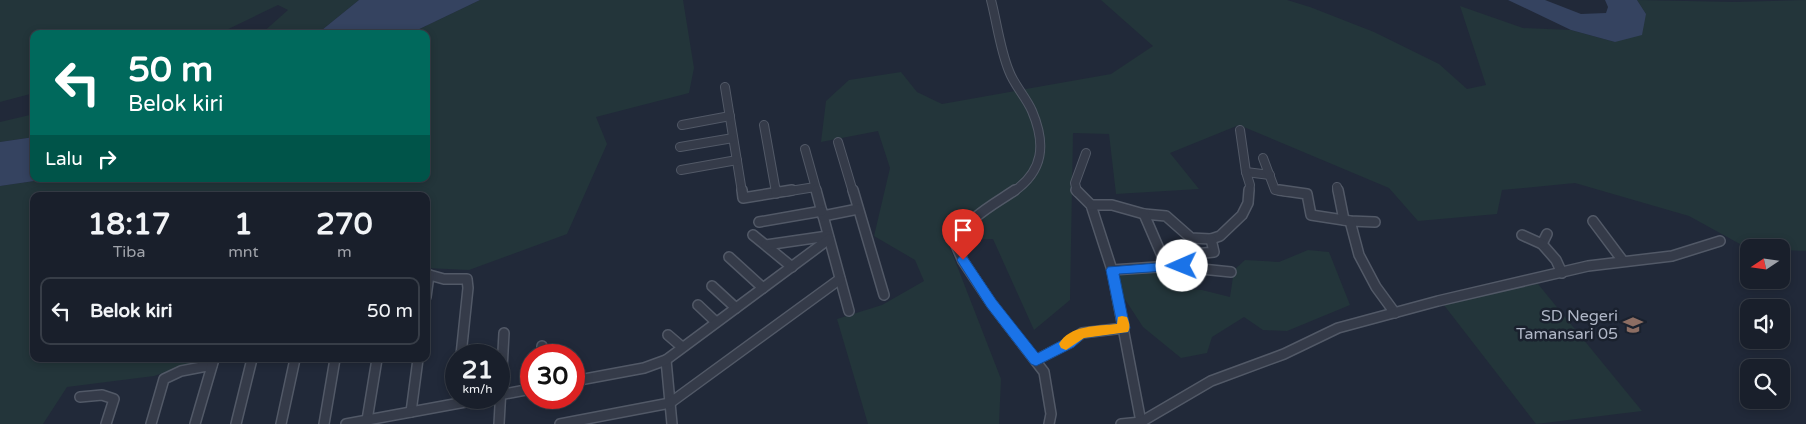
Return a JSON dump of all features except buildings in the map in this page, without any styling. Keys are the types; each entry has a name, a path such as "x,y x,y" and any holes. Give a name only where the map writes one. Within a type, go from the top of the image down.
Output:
{"street":[{"path":"991,0 1009,72 1032,111 1040,138 1040,160 1026,183 973,219 960,235 956,245 963,260 992,304 1044,372 1051,414 1049,424"},
{"path":"725,87 743,198 815,187"},
{"path":"682,125 730,116"},
{"path":"764,125 776,193"},
{"path":"1091,205 1112,206 1144,214 1166,216 1191,238 1212,239 1220,236 1242,216 1248,203 1250,185 1246,172 1240,130"},
{"path":"680,147 733,138"},
{"path":"838,142 884,295"},
{"path":"804,148 849,311"},
{"path":"1086,153 1075,183 1077,193 1091,205 1112,270 1141,422"},
{"path":"1263,158 1274,190 1307,194 1311,215 1347,221 1375,222"},
{"path":"681,170 737,160"},
{"path":"1246,172 1270,175"},
{"path":"1338,186 1347,221 1359,254 1376,287 1395,313"},
{"path":"759,222 858,209"},
{"path":"1144,214 1146,224 1156,239 1166,265"},
{"path":"1593,221 1623,261"},
{"path":"1542,244 1547,234"},
{"path":"754,235 792,268"},
{"path":"1522,235 1542,244 1556,260 1562,273"},
{"path":"766,244 829,237"},
{"path":"585,379 644,368 666,360 792,268 829,237"},
{"path":"1197,266 1194,254 1214,252 1212,239"},
{"path":"1121,424 1141,422 1211,382 1284,354 1338,328 1588,266 1672,256 1720,241"},
{"path":"729,257 763,288"},
{"path":"1112,270 1166,265 1197,266 1231,272"},
{"path":"430,275 444,279 466,279 468,283 462,344"},
{"path":"560,424 670,403 840,279"},
{"path":"712,286 736,308"},
{"path":"698,305 716,322"},
{"path":"1036,360 1069,343 1082,333 1124,328"},
{"path":"503,344 504,334"},
{"path":"668,335 682,347"},
{"path":"666,360 672,424"},
{"path":"152,424 164,379 170,374 213,362"},
{"path":"195,424 213,362"},
{"path":"236,424 251,362"},
{"path":"280,424 294,362"},
{"path":"324,424 334,362"},
{"path":"368,420 377,362"},
{"path":"411,412 418,362"},
{"path":"80,397 101,394 114,399 106,424"},
{"path":"346,424 411,412 445,403"},
{"path":"499,424 500,409"}],"shaded area":[{"path":"0,0 359,0 322,30 266,30 288,10 278,5 226,30 30,30 30,94 0,102"},
{"path":"480,0 683,0 694,68 689,93 596,117 607,144 567,234 469,270 430,268 430,192 30,192 30,362 195,362 154,376 67,387 43,424 0,424 0,186 30,182 430,182 430,30 417,30"},
{"path":"1101,0 1287,0 1374,32 1439,64 1467,89 1486,85 1460,6 1523,28 1571,30 1615,42 1646,14 1637,0 1735,2 1806,0 1806,251 1790,250 1790,239 1740,239 1740,244 1689,216 1575,183 1502,190 1497,214 1418,221 1389,188 1239,125 1170,153 1199,189 1116,194 1109,134 1073,133 1070,300 1034,330 993,239 947,240 1001,379 999,424 868,424 837,319 882,305 924,281 915,260 874,236 890,168 878,131 821,142 826,101 849,80 901,72 917,92 942,104 1111,74 1153,46"},
{"path":"30,115 30,138 0,142 0,122"},
{"path":"1308,250 1329,252 1350,305 1287,331 1263,330 1244,317 1212,337 1207,353 1181,358 1143,327 1115,284 1125,267 1157,264 1170,274 1175,289 1202,290 1230,297 1234,270 1245,260 1279,262"},
{"path":"1538,284 1642,411 1536,424 1440,300"}],"water":[{"path":"359,0 480,0 417,30 322,30"},
{"path":"1508,0 1545,0 1581,14 1606,13 1608,7 1605,0 1637,0 1646,14 1642,35 1615,42 1571,30"},
{"path":"30,138 30,182 0,186 0,142"}],"slow traffic":[{"path":"1066,344 1082,333 1124,328 1122,321"}],"place":[{"name":"SD Negeri Tamansari 05","path":"1633,325"}],"route":[{"path":"963,260 992,304 1036,360 1069,343 1082,333 1124,328 1112,270 1166,265 1182,266"}]}
